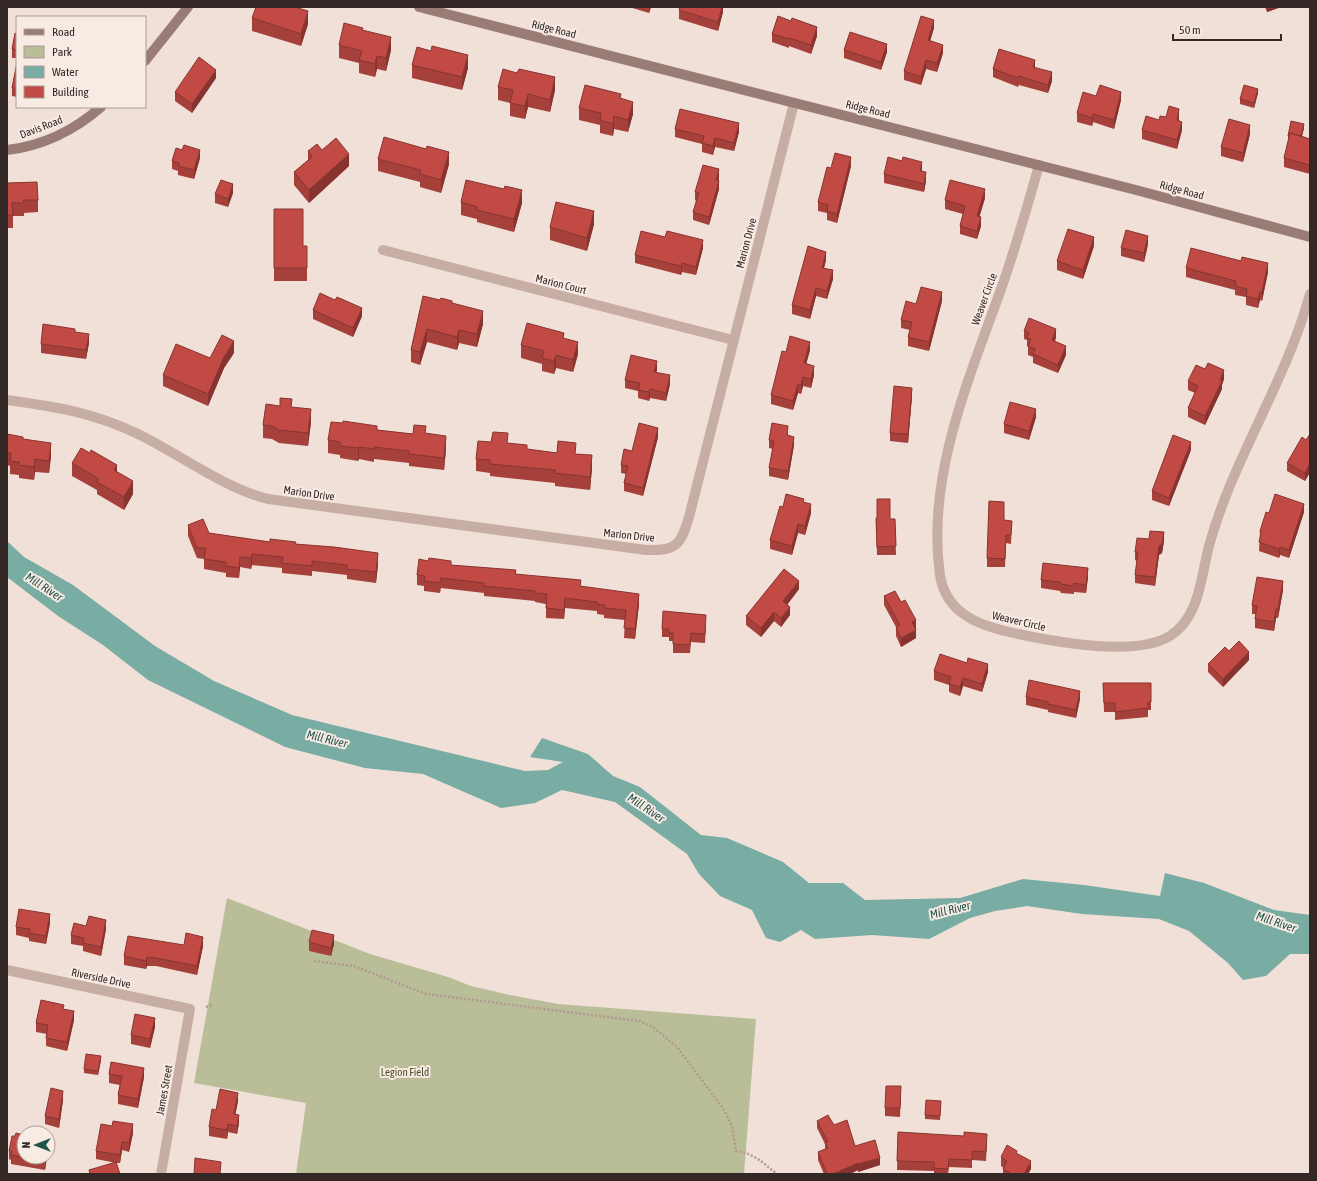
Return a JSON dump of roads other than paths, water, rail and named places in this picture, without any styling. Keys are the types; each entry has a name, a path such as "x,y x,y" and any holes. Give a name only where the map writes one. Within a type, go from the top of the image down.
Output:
{"main road":[{"path":"146,60 188,7"},
{"name":"Ridge Road","path":"419,7 1039,165 1310,237"},
{"name":"Davis Road","path":"7,150 39,143 57,136 84,121 100,108"}],"street":[{"name":"Marion Drive","path":"7,400 73,410 115,423 139,434 233,486 268,499 370,514 658,550 670,548 683,536 794,103"},
{"name":"Weaver Circle","path":"1039,165 1020,231 977,355 951,438 940,490 938,553 940,578 951,602 959,612 974,621 998,630 1045,639 1089,645 1124,646 1150,644 1170,636 1184,622 1195,604 1216,524 1233,476 1296,339 1310,294"},
{"name":"Marion Court","path":"383,250 734,340"},
{"name":"Riverside Drive","path":"7,970 190,1010"},
{"name":"James Street","path":"161,1174 190,1010"}],"water":[{"name":"Mill River","path":"7,541 24,557 73,585 155,646 214,681 292,715 525,771 548,770 563,762 530,757 542,738 588,754 613,776 640,787 701,835 727,838 783,862 809,883 843,883 865,900 960,898 1023,879 1084,885 1160,896 1165,873 1204,883 1274,910 1310,915 1310,954 1290,954 1266,976 1243,980 1228,963 1189,931 1159,919 1082,914 1027,906 995,911 970,918 929,939 872,935 815,939 801,930 780,942 766,938 752,910 720,896 699,874 687,854 615,802 562,790 535,803 501,808 423,774 365,768 285,747 148,680 103,645 58,616 7,577"}],"park label":[{"name":"Legion Field","path":"405,1072"}]}
